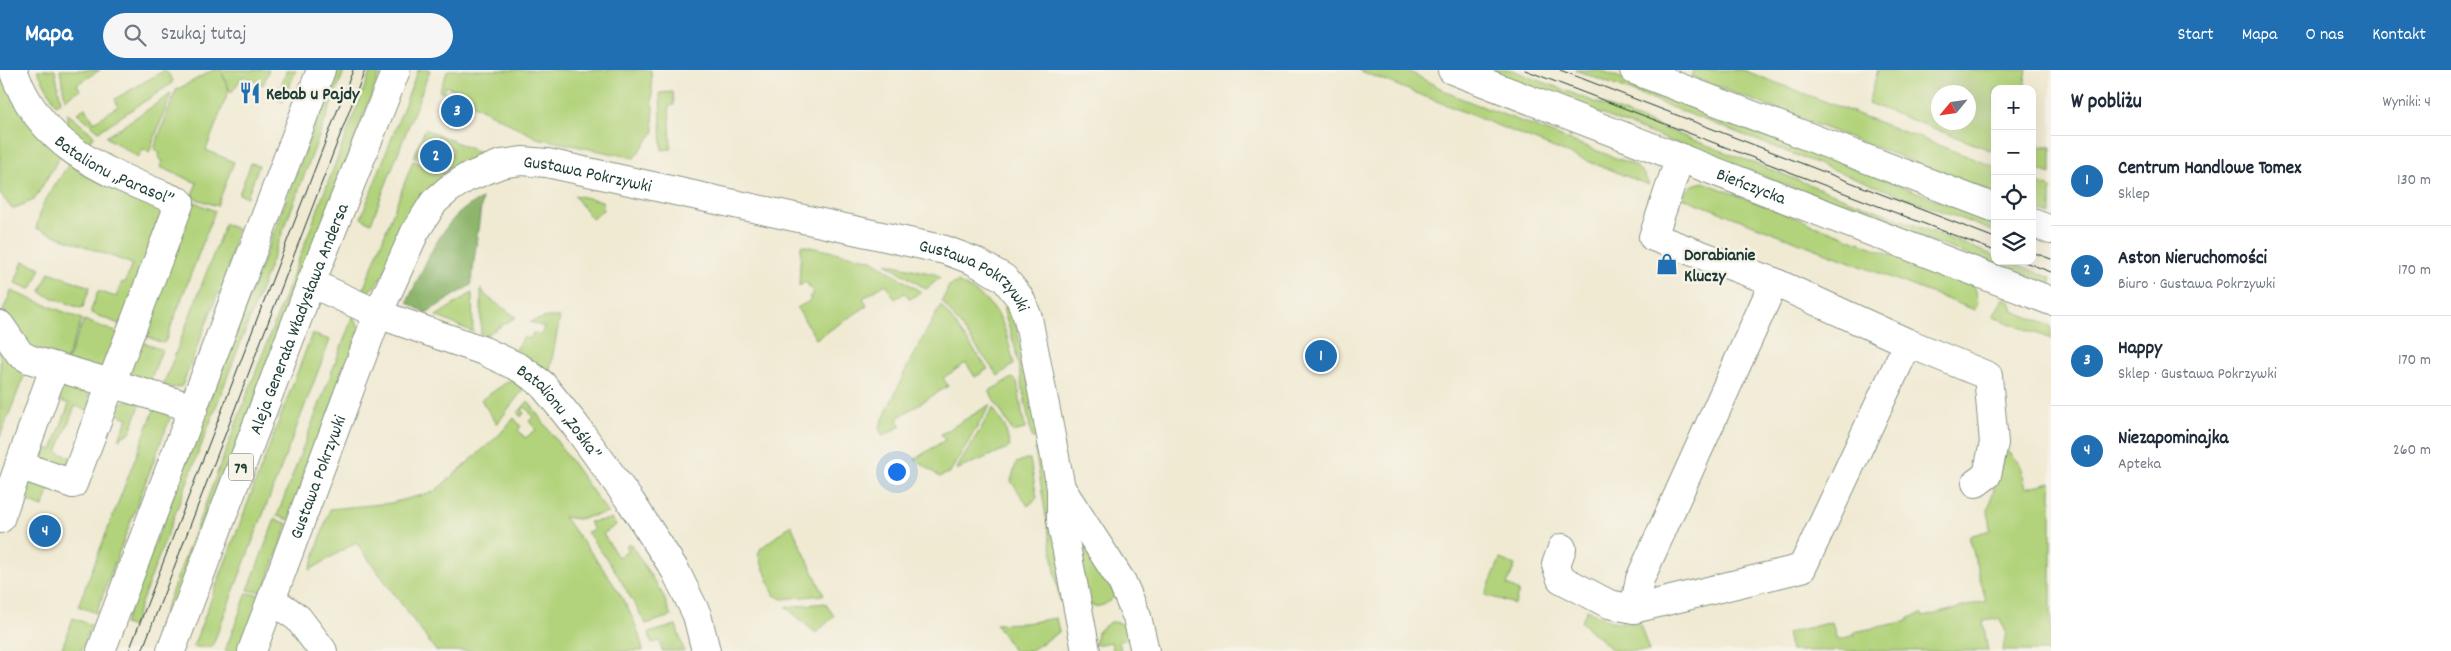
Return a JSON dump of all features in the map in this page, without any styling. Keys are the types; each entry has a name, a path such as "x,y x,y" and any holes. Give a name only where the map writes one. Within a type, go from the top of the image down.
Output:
{"street":[{"name":"Batalionu „Parasol”","path":"13,70 31,109 46,128 64,145 105,169 180,202 112,384"},
{"path":"101,651 321,70"},
{"name":"Aleja Generała Władysława Andersa","path":"171,651 311,283 396,70"},
{"name":"Bieńczycka","path":"1452,70 2051,302"},
{"path":"1634,70 1991,206"},
{"path":"1680,158 1653,237 1774,282 1908,343 1988,376 1994,442 1987,474 1976,483"},
{"name":"Gustawa Pokrzywki","path":"252,651 378,314 414,232 434,202 449,188 474,173 515,161 547,163 945,250 974,260 998,274 1016,292 1024,305 1032,333 1061,488 1061,520 1086,651"},
{"path":"2036,224 2051,230"},
{"path":"1634,609 1640,579 1774,282"},
{"name":"Batalionu „Zośka”","path":"311,283 378,314 484,351 520,368 542,384 575,424 625,494 675,570 697,614 706,651"},
{"path":"0,325 24,357 54,368 194,408"},
{"path":"1562,548 1556,565 1561,579 1609,604 1634,609 1802,568 1908,343"},
{"path":"0,519 54,368"},
{"path":"19,465 74,484 112,384"},
{"name":"Gustawa Pokrzywki","path":"1061,488 1128,592 1137,617 1145,651"},
{"path":"272,600 298,618 323,651"}],"green space":[{"path":"0,70 62,153 34,200 12,209 0,193"},
{"path":"37,70 55,70 61,102 56,105"},
{"path":"60,70 100,70 77,84 80,90 65,99"},
{"path":"165,70 173,80 171,84 99,131 77,113 85,108 94,122 118,106 115,99"},
{"path":"213,70 269,70 263,85 243,76 231,93 222,73 229,90 206,150 234,162 217,206 191,197 197,183 160,167 163,161 158,158 160,153 154,149 176,90"},
{"path":"287,70 296,70 283,102 276,99"},
{"path":"336,70 344,71 132,627 124,624"},
{"path":"371,70 381,70 163,639 155,636"},
{"path":"418,70 430,70 371,223 361,218"},
{"path":"448,70 651,70 654,132 634,158 537,138 472,104 474,98 446,86 443,92 439,91"},
{"path":"1358,70 1406,70 1455,96 1634,165 1644,174 1649,185 1576,157"},
{"path":"1486,70 1512,70 1991,254 1991,264"},
{"path":"1575,70 1600,70 1991,220 1991,230"},
{"path":"1694,70 1743,70 1991,165 1991,191 1692,77"},
{"path":"1878,70 2027,70 2025,85 1991,85 1991,150 1938,130 1976,130 1976,85 1931,85 1931,127 1868,103"},
{"path":"673,92 674,105 669,106 671,149 662,150 660,93"},
{"path":"171,94 149,153 144,149 138,157 106,137"},
{"path":"67,113 95,136 81,147 67,138"},
{"path":"425,129 483,154 482,159 454,171 446,169 453,149 427,141 421,159 414,157"},
{"path":"2039,147 2051,147 2051,174 2036,168 2036,156"},
{"path":"72,159 156,203 162,211 127,327 91,313 91,310 98,291 116,297 122,282 125,283 132,264 36,228 43,204"},
{"path":"413,161 451,175 424,197 410,212 385,271 371,289 362,293"},
{"path":"251,163 259,165 247,197 239,194"},
{"path":"1703,182 1975,287 1978,302 1975,310 1681,197 1693,185"},
{"path":"2036,182 2051,188 2051,215 2036,209"},
{"path":"574,195 602,201 603,210 592,219"},
{"path":"482,199 471,285 426,313 408,303 429,257 446,228 468,206"},
{"path":"190,200 215,211 165,342 162,343 139,333"},
{"path":"225,224 237,229 222,295 218,293 182,386 174,388 163,386"},
{"path":"801,245 872,260 921,292 910,299 905,293 895,299 886,284 863,298 867,306 816,339 797,308 811,300 809,297 814,294 806,282 799,286"},
{"path":"23,261 41,268 33,287 30,289 15,283"},
{"path":"886,263 938,275 940,278 926,289"},
{"path":"1994,265 2019,265 2051,278 2051,284"},
{"path":"49,272 90,287 83,307 80,308 43,294 41,291"},
{"path":"958,282 972,290 992,306 1003,324 1014,364 998,376 942,301 949,286"},
{"path":"481,288 486,296 516,317 483,337 481,336"},
{"path":"11,291 82,319 66,361 37,352 21,336 3,311"},
{"path":"472,293 473,332 436,316"},
{"path":"2003,298 2010,301 2013,311 2051,326 2051,339 1993,317"},
{"path":"941,305 988,369 975,377 966,363 943,378 948,386 897,418 901,426 883,436 879,428 910,361"},
{"path":"1012,306 1040,437 1032,438 1015,347 1003,308"},
{"path":"353,316 360,328 290,520 277,516"},
{"path":"547,317 560,317 549,375 501,345 516,350 524,337 530,339 533,333 541,335 544,327 530,322"},
{"path":"84,320 121,334 114,360 100,370 67,361"},
{"path":"312,334 330,340 212,647 193,647"},
{"path":"137,340 162,350 149,383 133,379 127,366"},
{"path":"0,342 24,376 0,437"},
{"path":"513,378 525,387 497,424 481,400"},
{"path":"1012,378 1017,381 1025,429 1013,432 989,391"},
{"path":"70,385 84,388 92,402 91,412 75,406 57,452 73,458 64,468 39,463 35,452 36,444 52,450 69,404 54,398 59,390"},
{"path":"128,400 141,402 130,432 119,439 128,418 113,412 116,406"},
{"path":"528,401 608,513 577,519 564,517 600,564 622,597 638,632 643,651 436,651 356,542 310,570 330,509 391,503 434,492 498,436 514,418 521,427 518,430 525,438 536,430 529,421 533,417 526,407 522,409 524,413 521,417 518,413"},
{"path":"991,404 950,472 940,477 915,459 945,440 941,434"},
{"path":"156,405 165,410 170,418 96,613 78,606"},
{"path":"993,408 1005,427 1010,447 956,470"},
{"path":"1042,448 1068,596 1060,602 1035,449"},
{"path":"2005,449 2020,464 2026,488 2051,482 2051,651 2003,651 2006,631 1999,619 1983,621 1988,651 1791,651 1787,633 1832,622 1837,640 1855,635 1854,632 1908,621 1908,618 1922,614 1923,617 1986,601 1969,536 1990,530 1988,510"},
{"path":"1030,459 1037,498 1028,506 1011,481 1016,463"},
{"path":"24,481 51,486 43,507 17,497"},
{"path":"1069,517 1115,595 1104,605 1089,605"},
{"path":"275,519 288,524 263,592 248,590"},
{"path":"612,519 616,525 603,534 618,557 629,550 626,546 630,543 663,595 671,616 646,624 614,569 587,532 594,530 589,522"},
{"path":"791,525 824,595 782,599 774,595 758,554 761,548"},
{"path":"1500,559 1515,565 1507,585 1519,591 1515,604 1485,595"},
{"path":"247,593 261,595 240,651 225,651"},
{"path":"825,603 834,616 816,633 786,607"},
{"path":"1587,610 1611,621 1640,624 1649,651 1614,651 1581,622"},
{"path":"73,618 91,625 81,651 61,651"},
{"path":"1056,618 1059,632 1030,651 1014,651 996,624 1025,623"},
{"path":"1110,622 1125,626 1135,638 1119,641 1121,651 1113,651 1111,642 1095,645 1097,632"},
{"path":"676,625 684,651 662,651 660,641 652,643 649,633"}],"tram line":[{"path":"129,651 353,70"},
{"path":"142,651 365,70"},
{"path":"1525,70 1991,249"},
{"path":"1560,70 1991,236"},
{"path":"2036,253 2051,259"},
{"path":"2033,265 2051,272"}],"place":[{"name":"Kebab u Pajdy","path":"250,93"},
{"name":"Happy","path":"457,111"},
{"name":"Aston Nieruchomości","path":"436,156"},
{"name":"Dorabianie Kluczy","path":"1667,264"},
{"name":"Centrum Handlowe Tomex","path":"1321,356"},
{"name":"Niezapominajka","path":"45,531"}]}
